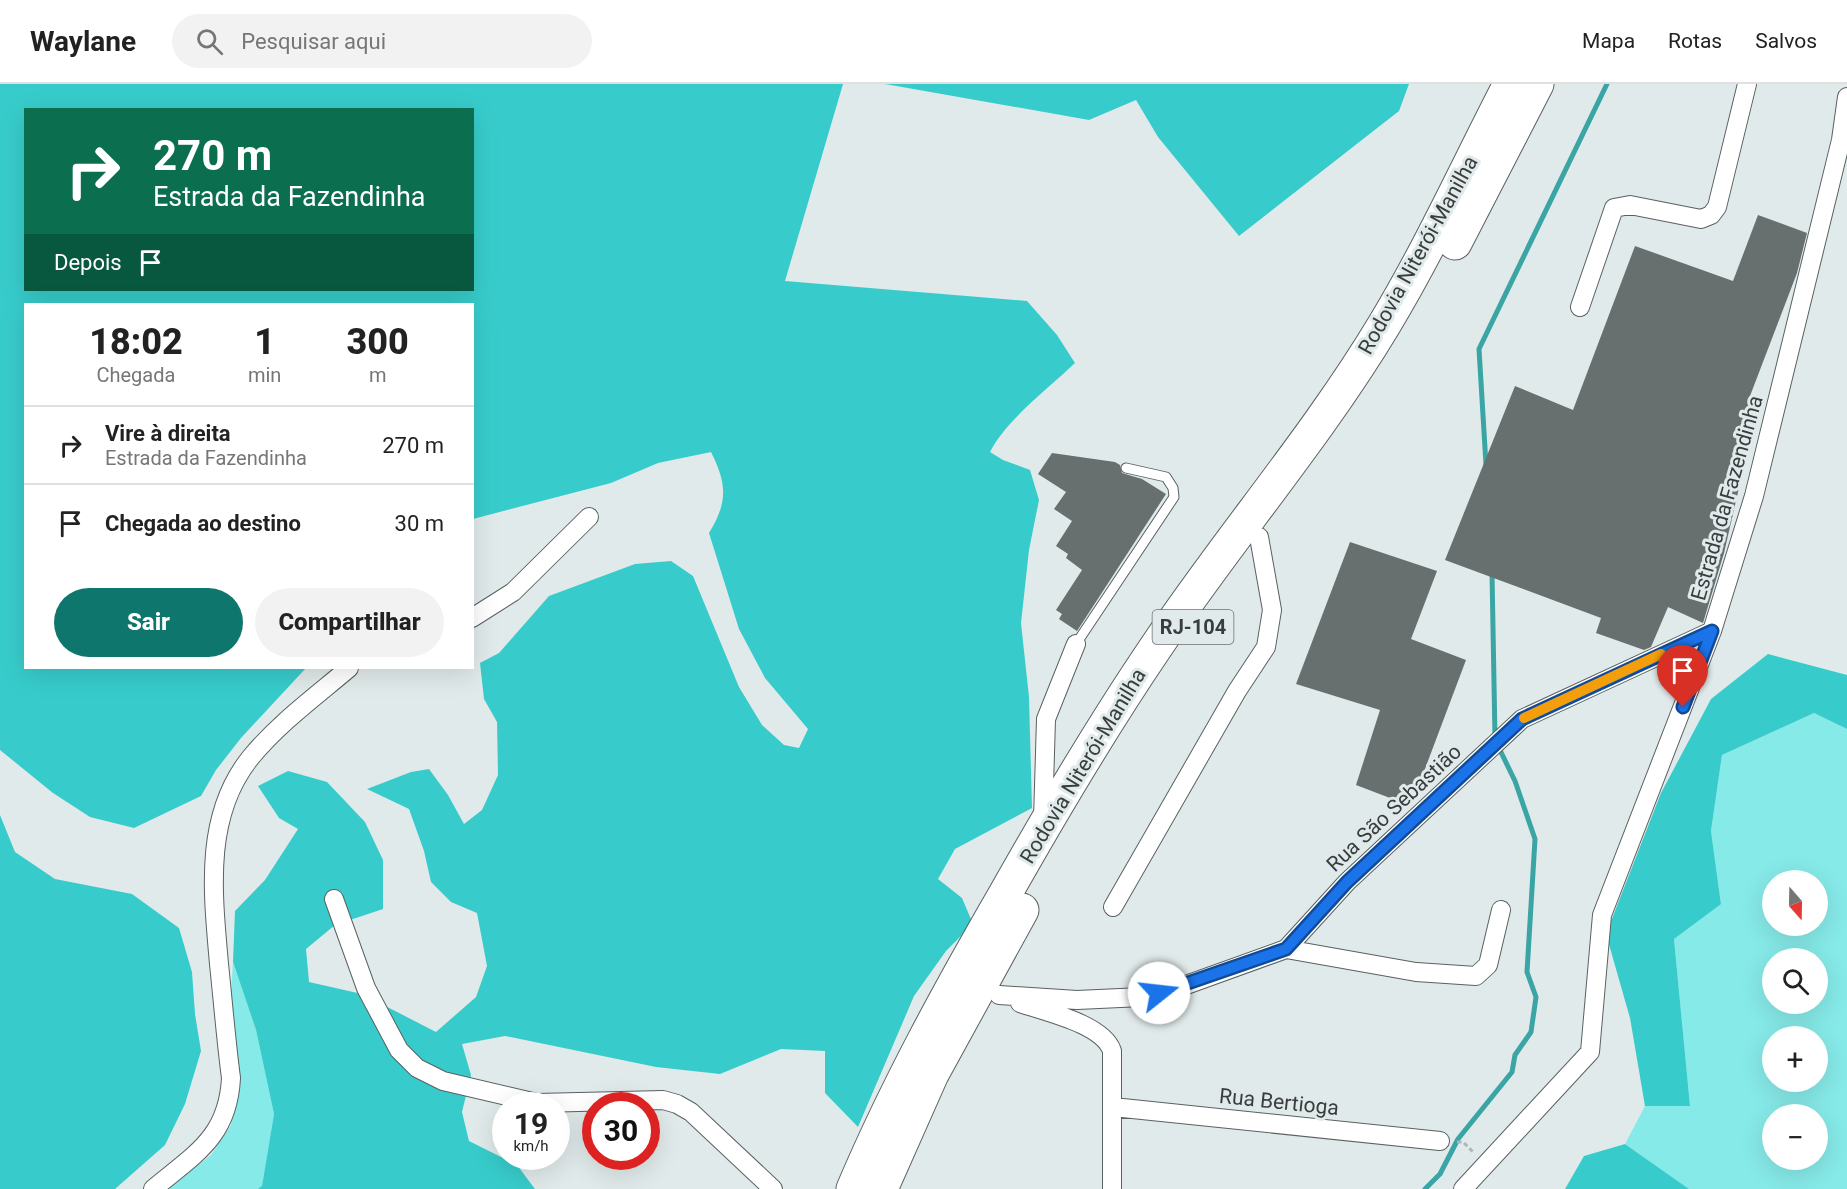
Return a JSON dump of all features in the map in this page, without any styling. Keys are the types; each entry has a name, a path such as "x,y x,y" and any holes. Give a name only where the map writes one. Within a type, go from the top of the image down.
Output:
{"highway":[{"name":"Rodovia Niterói-Manilha","path":"853,1189 874,1140 951,989 1043,828 1096,739 1157,645 1308,436 1383,327 1427,248 1510,84"},
{"name":"Rodovia Niterói-Manilha","path":"881,1189 932,1074 989,992 1117,741 1154,682 1312,467 1418,310 1537,84"}],"street":[{"path":"1580,307 1614,208 1630,205 1701,219 1711,215 1717,207 1747,84"},
{"name":"Estrada da Fazendinha","path":"1463,1189 1590,1052 1602,915 1712,631 1754,496 1841,140 1847,97"},
{"path":"474,617 513,592 589,517"},
{"path":"1113,907 1237,690 1266,647 1272,610 1259,537"},
{"name":"Rua São Sebastião","path":"989,992 1077,1000 1142,998 1175,989 1286,949 1347,882 1522,719 1712,631"},
{"path":"1043,828 1046,719 1076,644"},
{"path":"153,1189 202,1148 219,1128 230,1103 231,1078 213,893 216,835 228,793 250,758 278,729 348,669"},
{"path":"334,899 370,998 399,1050 417,1068 443,1081 537,1103 663,1100 677,1104 691,1112 773,1189"},
{"path":"1286,949 1416,972 1476,975 1488,965 1501,910"},
{"path":"989,992 1067,1019 1104,1036 1113,1051 1112,1189"},
{"name":"Rua Bertioga","path":"1113,1107 1440,1141"}],"lane":[{"path":"1076,644 1174,497 1173,488 1166,477 1126,468"}],"shaded area":[{"path":"0,84 843,84 785,281 1027,301 1057,335 1075,363 1017,416 990,452 1003,460 1030,470 1039,500 1029,550 1021,623 1029,697 1032,808 955,849 938,879 962,898 973,924 946,951 914,996 858,1127 825,1093 825,1051 781,1049 720,1074 656,1067 505,1036 462,1044 471,1075 462,1112 469,1141 492,1152 492,1170 521,1170 535,1189 258,1189 262,1186 274,1114 256,1030 233,962 235,911 265,880 298,829 279,818 258,786 288,771 327,782 365,822 383,860 383,909 335,925 306,949 309,982 362,994 436,1032 476,997 487,966 477,913 451,902 431,882 424,851 409,809 367,789 411,772 429,769 448,795 464,824 482,810 498,775 497,722 484,699 480,663 499,653 549,596 635,564 671,561 693,576 739,687 762,725 784,745 799,748 808,729 765,678 739,629 709,533 720,512 723,493 720,474 711,452 658,463 611,483 474,519 474,303 24,303 24,669 305,669 241,738 216,770 201,796 134,828 90,817 53,793 0,750"},
{"path":"885,84 1409,84 1399,111 1239,236 1158,137 1136,100 1089,120"},
{"path":"1768,654 1847,675 1847,729 1814,713 1722,755 1711,831 1721,904 1674,939 1690,1106 1645,1106 1630,1018 1606,934 1661,793 1711,699"},
{"path":"1814,713 1847,729 1847,1189 1689,1189 1625,1144 1645,1106 1690,1106 1674,939 1721,903 1711,831 1722,755"},
{"path":"0,815 15,852 55,879 132,894 179,928 192,972 201,1051 185,1104 165,1145 115,1189 0,1189"},
{"path":"233,962 256,1030 274,1114 262,1187 258,1189 167,1189 211,1155 231,1125 240,1075 230,1006"},
{"path":"1625,1144 1689,1189 1565,1189 1584,1156"}],"building":[{"path":"1758,215 1807,233 1797,273 1750,396 1759,401 1724,553 1703,623 1668,607 1651,647 1644,650 1596,633 1601,618 1445,560 1515,386 1573,410 1635,246 1733,281"},
{"path":"1052,453 1115,462 1120,465 1122,473 1142,479 1166,494 1077,631 1059,619 1062,614 1056,610 1082,570 1066,558 1068,554 1056,546 1072,521 1054,509 1066,492 1038,474"},
{"path":"1350,542 1437,571 1411,639 1466,660 1411,806 1356,785 1380,710 1296,684"}],"waterway":[{"path":"1486,465 1479,349 1607,84"},
{"path":"1492,573 1495,738"},
{"path":"1425,1189 1440,1174 1458,1139 1512,1072 1515,1055 1531,1032 1536,997 1527,972 1535,839 1515,781 1498,746"}],"slow traffic":[{"path":"1524,718 1661,654"}],"route":[{"path":"1159,993 1286,949 1347,882 1522,719 1712,631 1683,707"}]}
